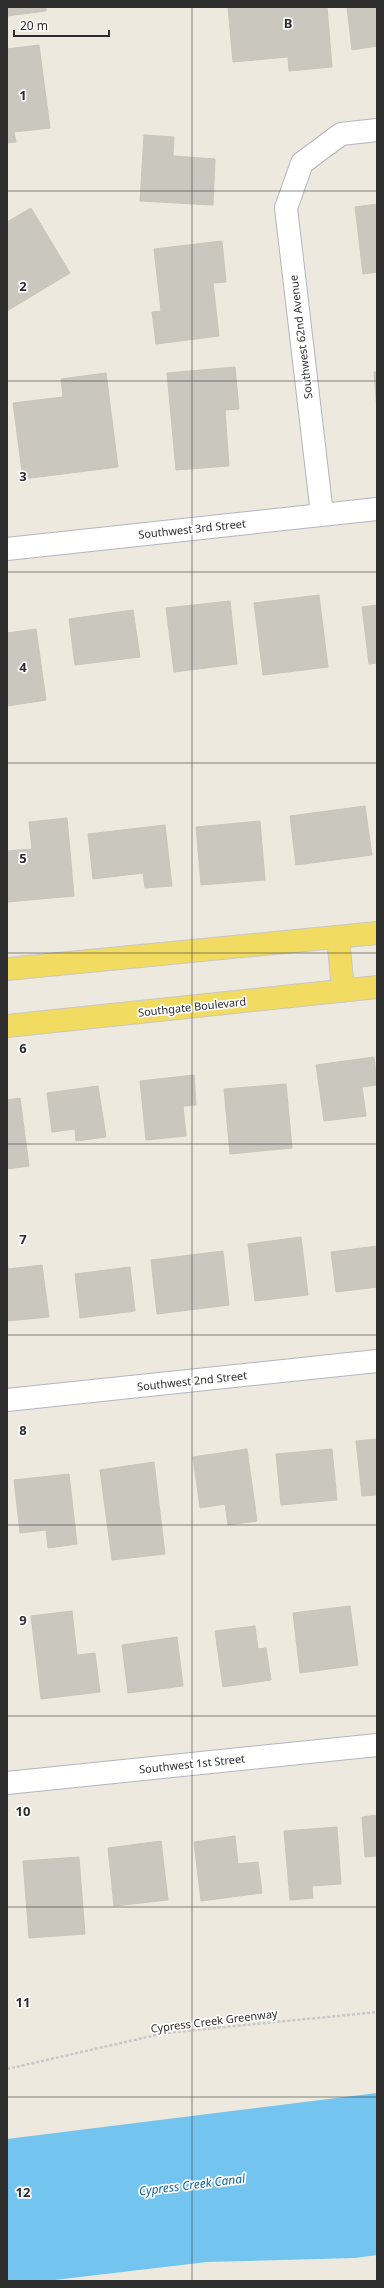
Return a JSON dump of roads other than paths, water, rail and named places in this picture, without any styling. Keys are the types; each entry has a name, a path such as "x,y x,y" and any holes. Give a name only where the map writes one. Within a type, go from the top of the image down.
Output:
{"main road":[{"path":"7,970 377,933"},
{"path":"338,937 343,991"},
{"name":"Southgate Boulevard","path":"7,1026 377,988"}],"street":[{"name":"Southwest 62nd Avenue","path":"322,514 286,208 302,163 341,134 377,130"},
{"name":"Southwest 3rd Street","path":"7,549 377,509"},
{"name":"Southwest 2nd Street","path":"7,1400 377,1361"},
{"name":"Southwest 1st Street","path":"7,1783 377,1744"}],"water":[{"name":"Cypress Creek Canal","path":"377,2093 377,2255 355,2258 207,2262 46,2281 7,2281 7,2139"}]}
